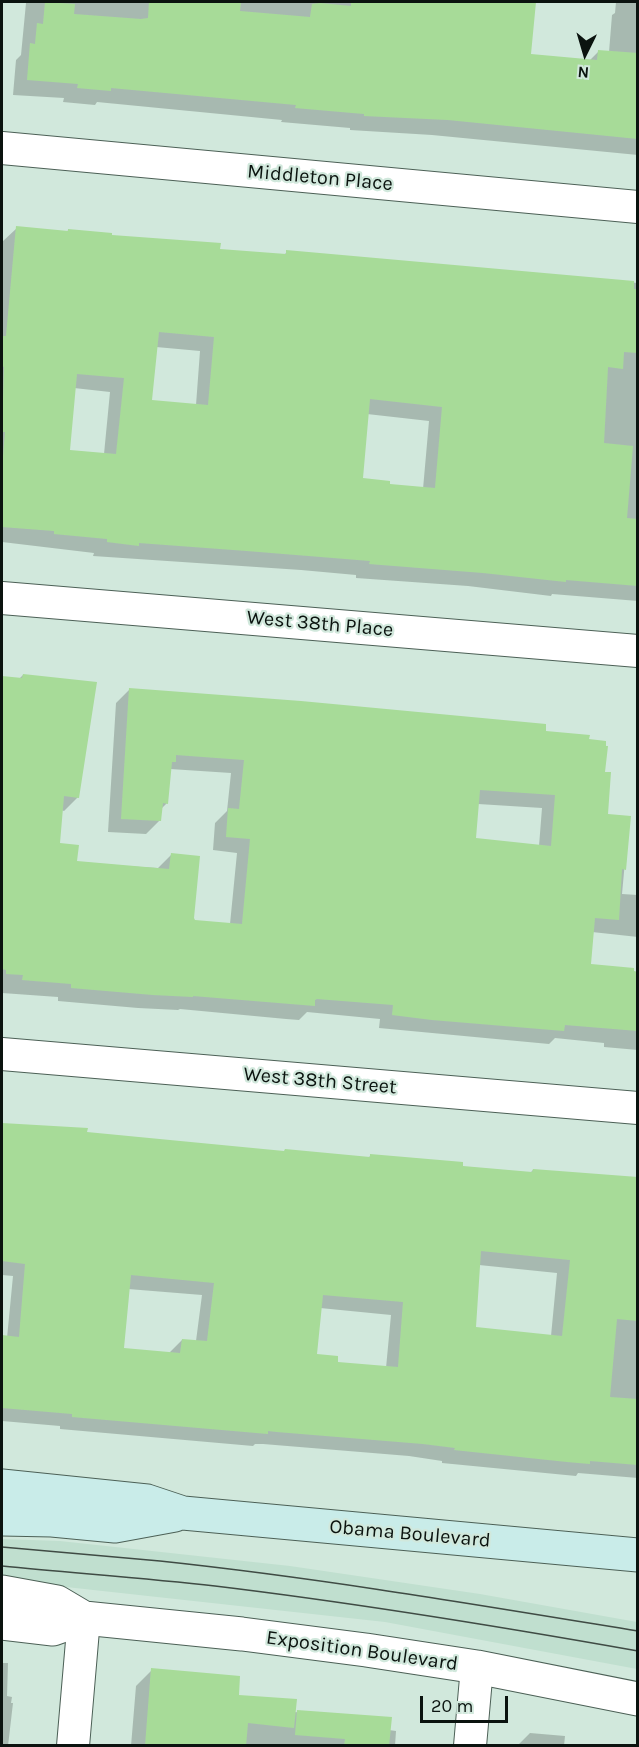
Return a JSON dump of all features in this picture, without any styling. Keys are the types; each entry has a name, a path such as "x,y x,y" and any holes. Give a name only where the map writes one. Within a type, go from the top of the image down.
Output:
{"main road":[{"path":"2,1486 147,1501 183,1513"},
{"path":"2,1519 52,1520 115,1526 183,1513"},
{"name":"Obama Boulevard","path":"183,1513 638,1555"}],"street":[{"name":"Middleton Place","path":"2,148 638,207"},
{"name":"West 38th Place","path":"2,597 638,651"},
{"name":"West 38th Street","path":"2,1054 638,1108"},
{"name":"Exposition Boulevard","path":"2,1592 57,1602 84,1618 254,1635 366,1650 477,1667 638,1699"},
{"name":"Exposition Boulevard","path":"2,1623 53,1629 84,1618"},
{"path":"73,1746 84,1618"},
{"path":"470,1746 477,1667"}],"shaded area":[{"path":"2,1539 60,1541 290,1566 480,1594 637,1622 637,1669 385,1622 66,1587 2,1576"}],"building":[{"path":"45,2 75,4 74,14 141,19 148,18 149,2 241,2 240,11 310,17 312,4 320,3 351,6 351,2 536,2 531,54 597,60 598,50 638,53 638,139 448,120 364,116 364,114 295,108 296,105 111,88 111,91 77,88 78,84 27,80 30,43 35,44 37,23 43,24"},
{"path":"16,226 221,243 220,249 286,254 286,250 634,281 634,289 638,289 638,353 624,352 623,369 608,367 604,443 633,446 627,518 638,519 638,586 566,580 566,582 369,564 370,561 247,551 139,543 139,546 107,542 107,539 54,534 54,531 2,527 2,469 5,432 2,432 4,367 2,366 2,336 6,336","holes":["159,332 214,337 208,405 152,400","77,374 124,378 116,454 70,450","370,399 442,407 435,488 390,484 390,481 363,478"]},
{"path":"23,674 97,682 79,798 64,796 60,843 79,845 77,861 169,869 171,853 200,856 195,920 242,924 250,839 226,837 228,808 239,809 244,760 176,755 176,762 172,762 168,804 163,803 161,821 121,819 129,688 301,701 546,724 546,731 590,735 589,739 606,741 606,746 608,746 605,772 611,772 608,814 631,816 626,870 622,869 619,920 595,918 591,964 634,968 634,971 638,972 638,1031 565,1025 564,1031 432,1020 392,1015 393,1005 317,999 315,1006 71,988 71,984 22,980 23,975 6,974 6,970 2,969 2,676 22,678","holes":["480,790 555,795 551,846 476,838"]},
{"path":"2,1123 88,1128 87,1132 284,1151 285,1149 370,1157 370,1154 463,1162 463,1166 532,1172 533,1169 638,1177 638,1321 617,1319 610,1397 638,1399 638,1465 590,1461 590,1464 567,1462 454,1450 455,1448 423,1444 268,1431 268,1434 72,1417 72,1414 2,1408 2,1335 19,1337 25,1264 2,1261","holes":["481,1251 570,1260 562,1336 476,1327","131,1275 214,1283 207,1341 182,1339 180,1353 124,1348","323,1295 403,1302 398,1367 338,1362 338,1356 317,1354"]},
{"path":"151,1668 240,1676 239,1695 297,1699 294,1728 248,1723 246,1746 145,1746"},
{"path":"297,1710 392,1717 389,1746 344,1746 345,1739 295,1735"}],"tram line":[{"path":"2,1547 160,1561 280,1575 638,1631"},
{"path":"2,1566 188,1583 268,1593 427,1616 638,1651"}]}
